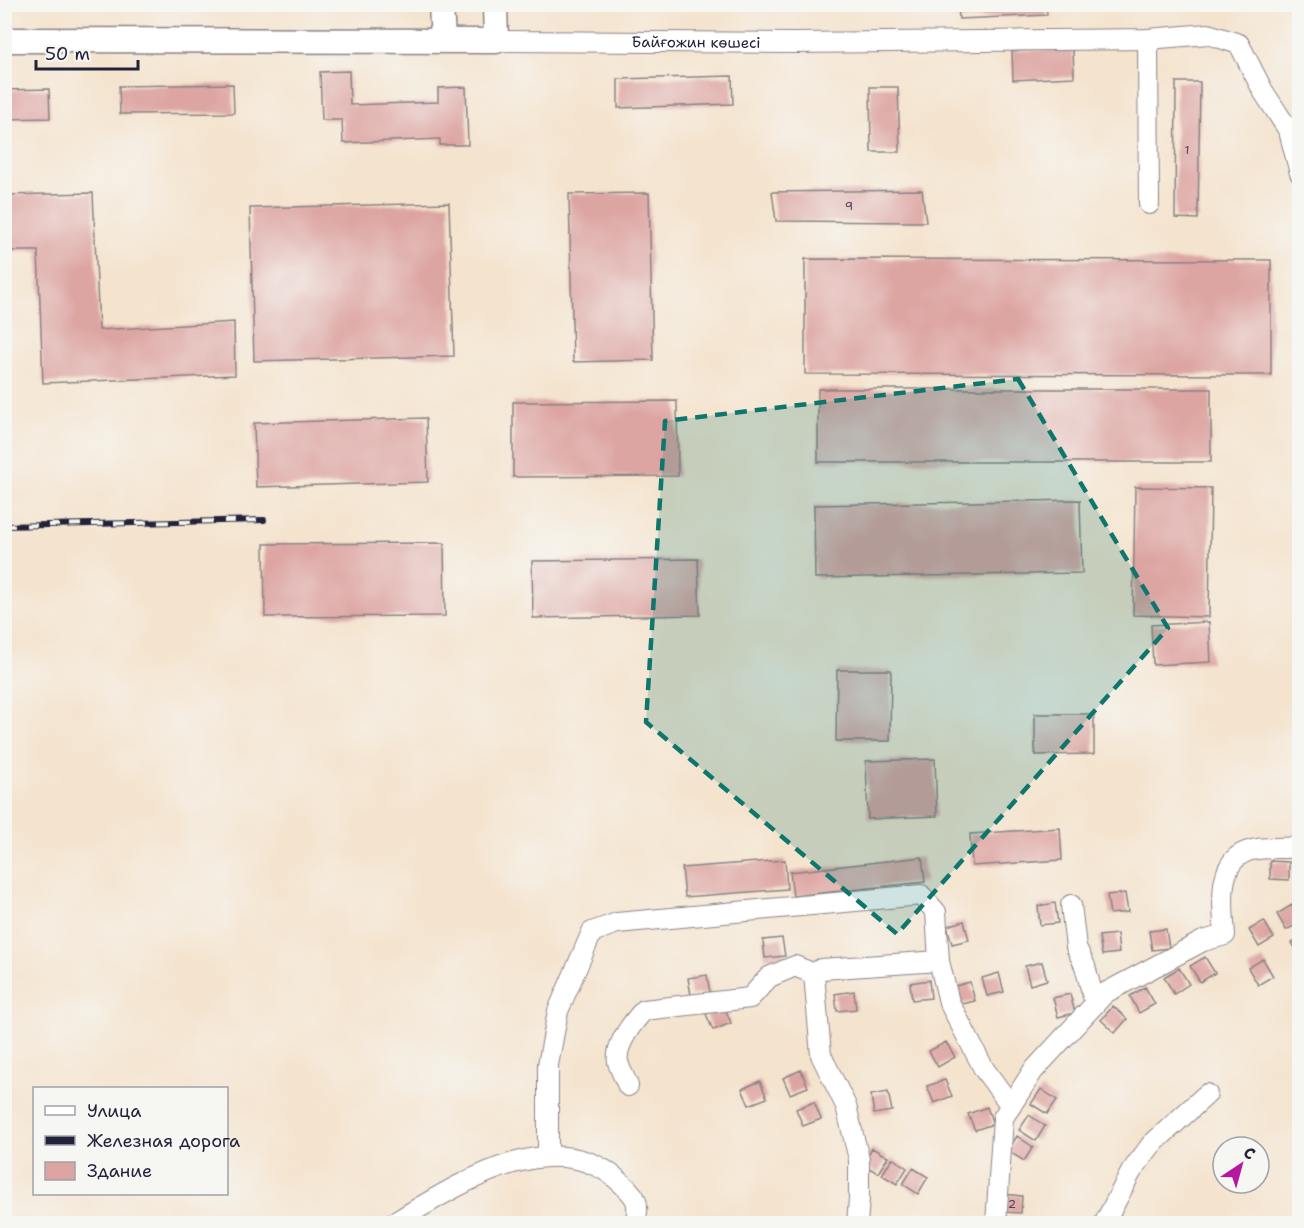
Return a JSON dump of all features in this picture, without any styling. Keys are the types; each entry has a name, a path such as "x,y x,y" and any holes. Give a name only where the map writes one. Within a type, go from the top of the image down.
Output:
{"main road":[{"path":"441,4 443,41"},
{"path":"495,4 496,41"},
{"name":"Байғожин көшесі","path":"4,40 496,41"}],"street":[{"name":"Байғожин көшесі","path":"496,41 795,43 1149,39 1208,34 1239,44 1263,92 1289,131 1299,174"},
{"path":"1149,39 1149,204"},
{"path":"996,1224 1003,1118 1033,1071 1105,993 1203,941 1225,935 1223,880 1235,858 1251,850 1299,846"},
{"path":"548,1156 548,1065 558,1011 592,932 617,923 921,895 936,912 939,961 949,1002 984,1069 1011,1106"},
{"path":"1071,905 1076,947 1085,966 1095,1004"},
{"path":"814,974 821,969 939,961"},
{"path":"628,1086 618,1061 631,1023 644,1010 750,998 769,977 795,966 814,974"},
{"path":"814,974 821,1055 846,1106 860,1159 856,1224"},
{"path":"1104,1224 1131,1172 1151,1145 1207,1094"},
{"path":"392,1224 446,1192 497,1167 548,1156 574,1158 612,1174 634,1198 639,1211 634,1224"}],"highlighted area":[{"path":"1018,379 1168,628 897,934 646,722 665,421"}],"green space":[{"path":"150,4 293,5 151,8"}],"building":[{"path":"958,4 1046,4 1047,15 959,19"},
{"path":"1073,49 1074,77 1013,80 1012,51"},
{"path":"349,71 350,105 438,102 438,88 466,87 468,145 440,145 440,139 343,143 342,120 322,120 320,72"},
{"path":"732,76 733,104 618,108 618,79"},
{"path":"1176,82 1200,82 1198,219 1175,218"},
{"path":"233,84 234,113 120,114 119,86"},
{"path":"870,87 898,87 900,152 871,152"},
{"path":"49,89 50,118 4,119 4,90"},
{"path":"922,190 926,222 776,221 772,192"},
{"path":"93,193 99,330 234,322 235,375 43,383 38,251 4,251 4,195"},
{"path":"649,193 653,360 573,362 569,194"},
{"path":"449,203 454,356 254,361 250,208"},
{"path":"805,259 1271,260 1271,375 805,374"},
{"path":"818,389 1211,389 1211,462 818,462"},
{"path":"677,401 678,476 513,477 513,402"},
{"path":"426,418 428,482 256,487 254,423"},
{"path":"1135,487 1211,488 1209,617 1133,615"},
{"path":"1080,500 1082,573 815,578 814,505"},
{"path":"444,543 445,616 265,617 264,544"},
{"path":"698,559 700,615 533,618 532,561"},
{"path":"1209,622 1211,662 1153,665 1151,625"},
{"path":"837,670 891,670 890,741 836,741"},
{"path":"1035,714 1094,714 1094,754 1035,755"},
{"path":"935,759 937,816 868,819 866,761"},
{"path":"1060,828 1062,860 972,866 970,834"},
{"path":"922,857 925,882 793,896 790,872"},
{"path":"785,860 787,889 685,897 682,868"},
{"path":"1270,861 1289,862 1289,880 1270,879"},
{"path":"1125,893 1128,912 1110,914 1107,895"},
{"path":"1055,903 1058,923 1040,925 1038,906"},
{"path":"1292,905 1300,918 1300,923 1286,930 1277,914"},
{"path":"964,921 969,940 952,944 947,926"},
{"path":"1264,921 1274,938 1259,947 1249,930"},
{"path":"1166,929 1169,948 1152,950 1149,931"},
{"path":"1117,934 1119,953 1102,955 1099,936"},
{"path":"782,938 785,956 765,958 763,940"},
{"path":"1300,939 1300,955 1292,943"},
{"path":"1205,957 1215,973 1200,982 1190,966"},
{"path":"1263,959 1273,976 1258,985 1248,968"},
{"path":"1042,962 1047,980 1030,985 1025,966"},
{"path":"1179,968 1189,984 1174,994 1164,977"},
{"path":"999,973 1004,992 987,996 982,978"},
{"path":"707,975 710,993 691,995 688,978"},
{"path":"929,980 931,998 912,1000 910,983"},
{"path":"970,982 975,1001 958,1005 952,987"},
{"path":"1145,987 1155,1004 1139,1013 1130,996"},
{"path":"854,991 856,1009 837,1011 835,994"},
{"path":"1070,994 1075,1013 1058,1017 1053,998"},
{"path":"724,1006 731,1023 713,1030 706,1014"},
{"path":"1113,1006 1127,1019 1115,1033 1101,1020"},
{"path":"946,1042 955,1057 938,1067 929,1051"},
{"path":"801,1070 808,1087 790,1094 783,1078"},
{"path":"945,1080 952,1096 934,1103 927,1086"},
{"path":"760,1081 767,1098 749,1105 742,1089"},
{"path":"1041,1089 1057,1100 1047,1114 1031,1104"},
{"path":"888,1092 892,1111 874,1114 871,1095"},
{"path":"814,1102 821,1119 803,1126 796,1109"},
{"path":"987,1107 993,1124 975,1130 968,1114"},
{"path":"1029,1115 1045,1126 1036,1141 1019,1130"},
{"path":"1017,1136 1033,1147 1024,1161 1008,1151"},
{"path":"872,1148 888,1157 878,1173 862,1164"},
{"path":"892,1158 907,1168 897,1184 882,1175"},
{"path":"913,1168 928,1177 918,1194 903,1184"},
{"path":"1003,1194 1022,1196 1021,1213 1002,1212"}],"railway":[{"path":"4,526 264,520"}]}
